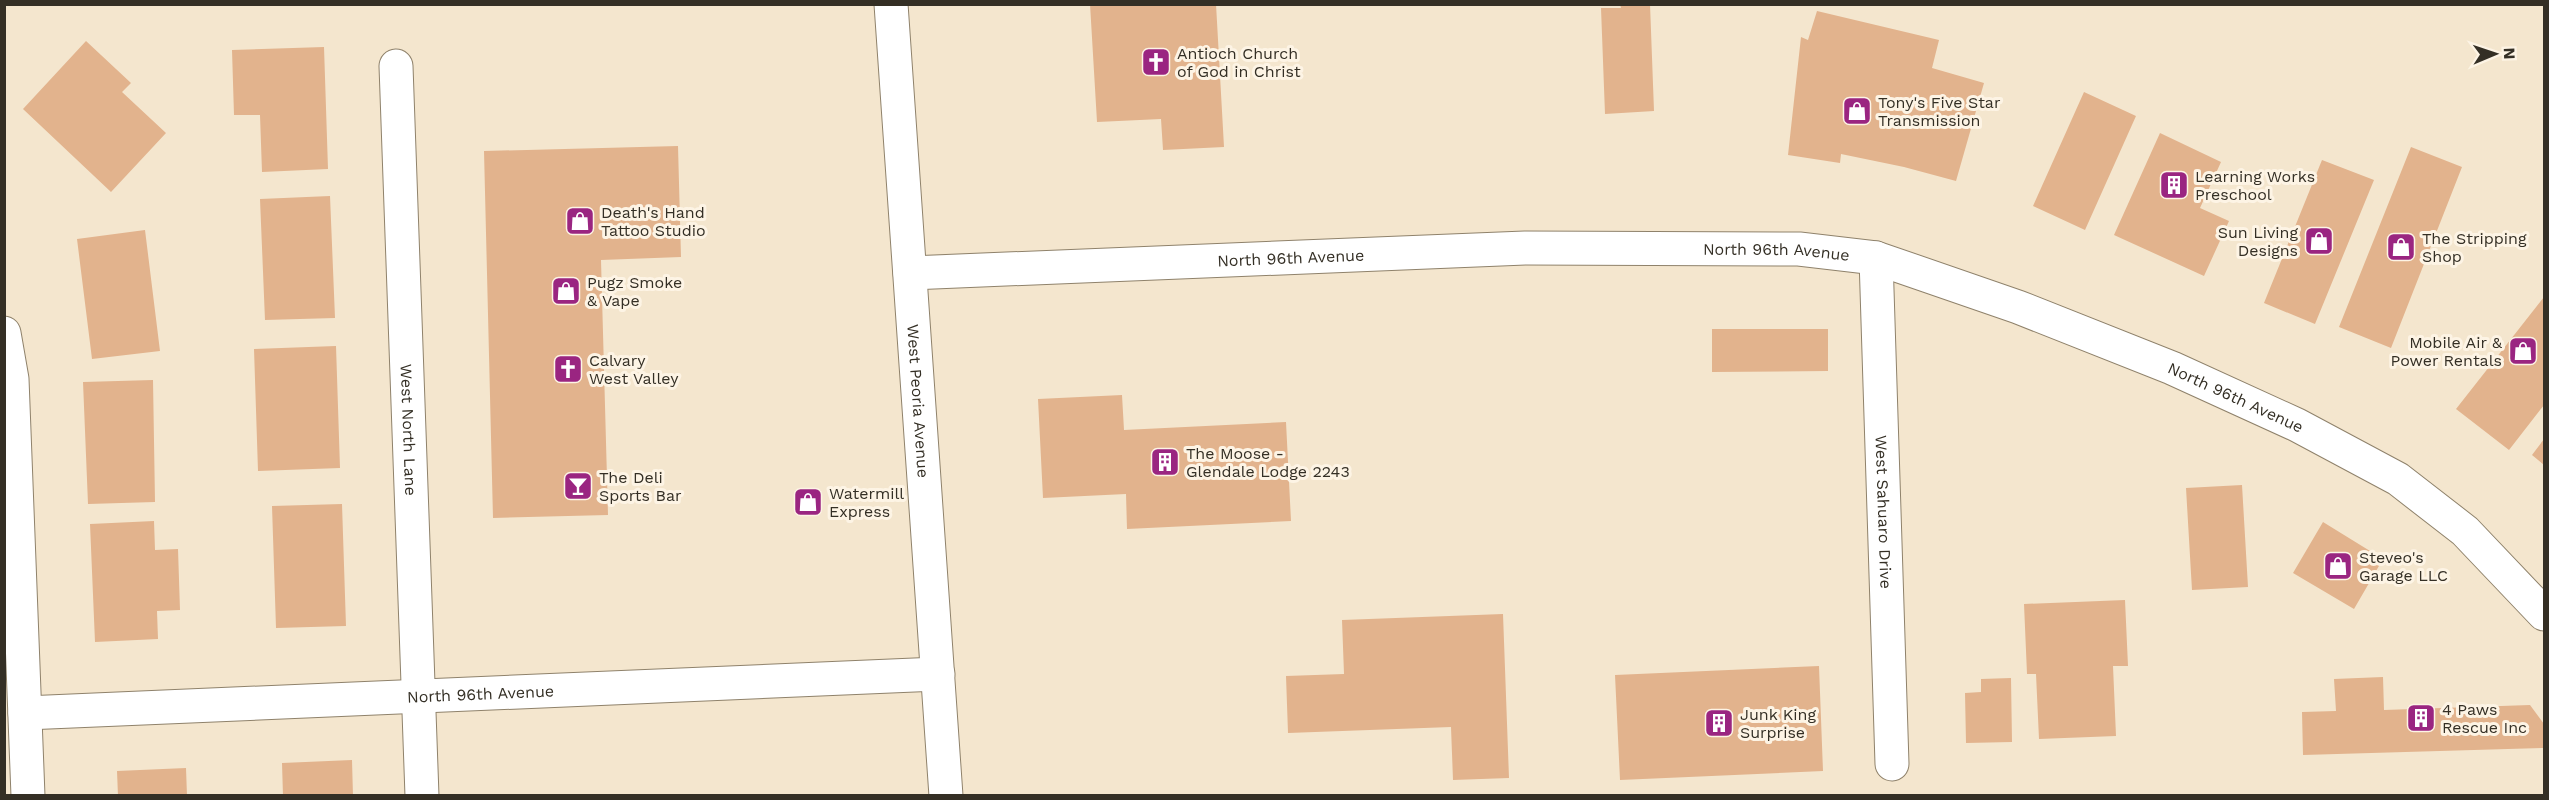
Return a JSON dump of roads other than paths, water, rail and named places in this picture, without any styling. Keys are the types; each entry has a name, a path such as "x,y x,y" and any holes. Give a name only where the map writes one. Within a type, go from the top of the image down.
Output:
{"street":[{"name":"West Peoria Avenue","path":"891,4 946,795"},
{"name":"West North Lane","path":"396,66 422,795"},
{"name":"North 96th Avenue","path":"910,273 1525,248 1799,249 1876,258 2018,308 2172,368 2297,425 2398,479 2465,531 2544,614"},
{"name":"West Sahuaro Drive","path":"1876,258 1892,764"},
{"path":"4,333 12,380 28,795"},
{"name":"North 96th Avenue","path":"25,713 938,674"}],"place":[{"name":"Antioch Church of God in Christ","path":"1156,62"},
{"name":"Tony's Five Star Transmission","path":"1857,111"},
{"name":"Learning Works Preschool","path":"2174,185"},
{"name":"Death's Hand Tattoo Studio","path":"580,221"},
{"name":"Sun Living Designs","path":"2319,241"},
{"name":"The Stripping Shop","path":"2401,247"},
{"name":"Pugz Smoke & Vape","path":"566,291"},
{"name":"Mobile Air & Power Rentals","path":"2523,351"},
{"name":"Calvary West Valley","path":"568,369"},
{"name":"The Moose - Glendale Lodge 2243","path":"1165,462"},
{"name":"The Deli Sports Bar","path":"578,486"},
{"name":"Watermill Express","path":"808,502"},
{"name":"Steveo's Garage LLC","path":"2338,566"},
{"name":"4 Paws Rescue Inc","path":"2421,718"},
{"name":"Junk King Surprise","path":"1719,723"}]}
